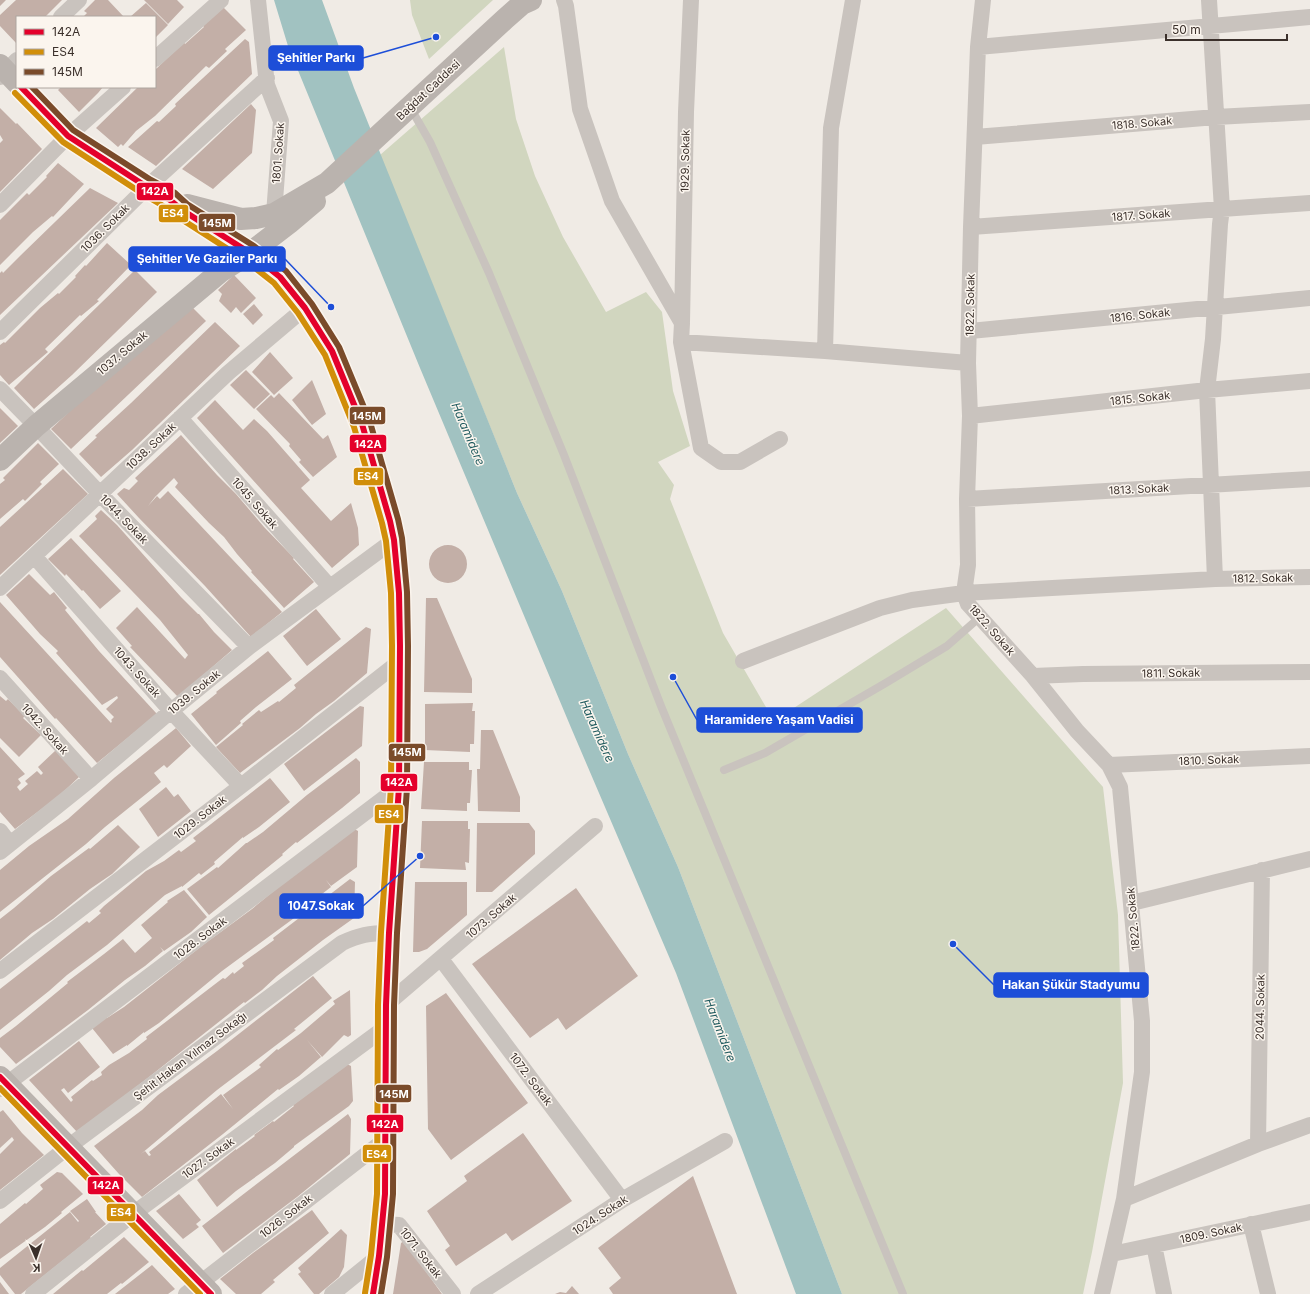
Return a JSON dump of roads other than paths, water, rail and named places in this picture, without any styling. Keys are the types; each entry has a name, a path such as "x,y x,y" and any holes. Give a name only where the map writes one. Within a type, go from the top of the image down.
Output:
{"main road":[{"name":"Bağdat Caddesi","path":"327,183 505,19 522,4 530,0"},
{"path":"22,88 68,136 147,187 170,200 182,210 250,253 280,277 305,308 332,351 362,424 390,521 394,540 399,593 400,787 389,933 386,1005 385,1194 383,1224 373,1294"},
{"path":"170,200 241,219 256,218 274,214 327,183"},
{"name":"1037. Sokak","path":"0,460 36,426 220,272 250,253 289,223 318,198 327,183"},
{"path":"2,1084 68,1147 133,1214 199,1290"}],"street":[{"path":"62,16 79,0"},
{"path":"156,58 220,0"},
{"name":"1801. Sokak","path":"258,0 267,85 281,121 274,214"},
{"path":"564,0 580,109 612,201 682,323"},
{"name":"1929. Sokak","path":"691,0 686,112 681,342 701,448 721,462 740,462 780,440"},
{"path":"825,351 831,128 853,0"},
{"name":"1822. Sokak","path":"983,0 978,47 971,227 970,331 968,363 970,416 967,499 968,565 964,593 968,604 1033,676 1077,732 1109,765 1120,787 1142,1020 1142,1072 1124,1198 1102,1294"},
{"path":"1209,0 1222,209 1208,390 1216,579"},
{"path":"978,47 1310,17"},
{"name":"1036. Sokak","path":"0,332 147,187 267,78"},
{"path":"0,205 68,136 122,88"},
{"name":"1818. Sokak","path":"974,136 1216,117 1310,112"},
{"name":"1817. Sokak","path":"971,227 1310,204"},
{"name":"1816. Sokak","path":"970,331 1310,298"},
{"name":"1038. Sokak","path":"0,588 228,373 305,308"},
{"path":"681,342 825,351 968,363"},
{"name":"1815. Sokak","path":"970,416 1208,390 1310,381"},
{"name":"1044. Sokak","path":"0,390 249,647"},
{"name":"1045. Sokak","path":"180,418 330,587"},
{"name":"1813. Sokak","path":"967,499 1310,479"},
{"name":"1039. Sokak","path":"5,848 91,779 249,647 394,540"},
{"name":"1043. Sokak","path":"34,556 171,711 241,786"},
{"name":"1812. Sokak","path":"744,661 880,608 912,600 964,593 1216,579 1310,577"},
{"name":"1029. Sokak","path":"0,971 241,786 399,662"},
{"name":"1811. Sokak","path":"1033,676 1084,674 1310,672"},
{"name":"1042. Sokak","path":"0,678 91,779"},
{"name":"1810. Sokak","path":"1109,765 1310,756"},
{"name":"1028. Sokak","path":"2,1084 400,787"},
{"name":"1073. Sokak","path":"386,1005 595,826"},
{"path":"0,831 5,848"},
{"path":"1132,903 1262,870 1310,860"},
{"name":"2044. Sokak","path":"1258,1144 1262,870"},
{"name":"Şehit Hakan Yılmaz Sokağı","path":"0,1201 68,1147 342,943 356,937 372,933 389,933"},
{"name":"1072. Sokak","path":"441,959 622,1200"},
{"name":"1027. Sokak","path":"33,1294 133,1214 386,1027"},
{"path":"1124,1198 1258,1144 1310,1126"},
{"name":"1026. Sokak","path":"199,1290 386,1139"},
{"name":"1024. Sokak","path":"478,1294 622,1200 725,1141"},
{"name":"1809. Sokak","path":"1112,1254 1310,1212"},
{"name":"1071. Sokak","path":"383,1224 399,1225 453,1294"},
{"path":"1251,1224 1268,1294"},
{"path":"1154,1245 1164,1294"},
{"path":"332,1294 379,1256"}],"lane":[{"path":"410,106 430,142 489,273 564,455 661,706 903,1294"},
{"path":"724,770 765,753 884,684 947,646 980,617"}],"water":[{"name":"Haramidere","path":"274,0 322,0 354,88 517,493 562,591 628,754 678,867 842,1294 796,1294 676,973 420,368 288,46"}],"place":[{"name":"Şehitler Parkı","path":"436,37"},
{"name":"Şehitler Ve Gaziler Parkı","path":"331,307"},
{"name":"Haramidere Yaşam Vadisi","path":"673,677"},
{"name":"1047.Sokak","path":"420,856"},
{"name":"Hakan Şükür Stadyumu","path":"953,944"}]}
